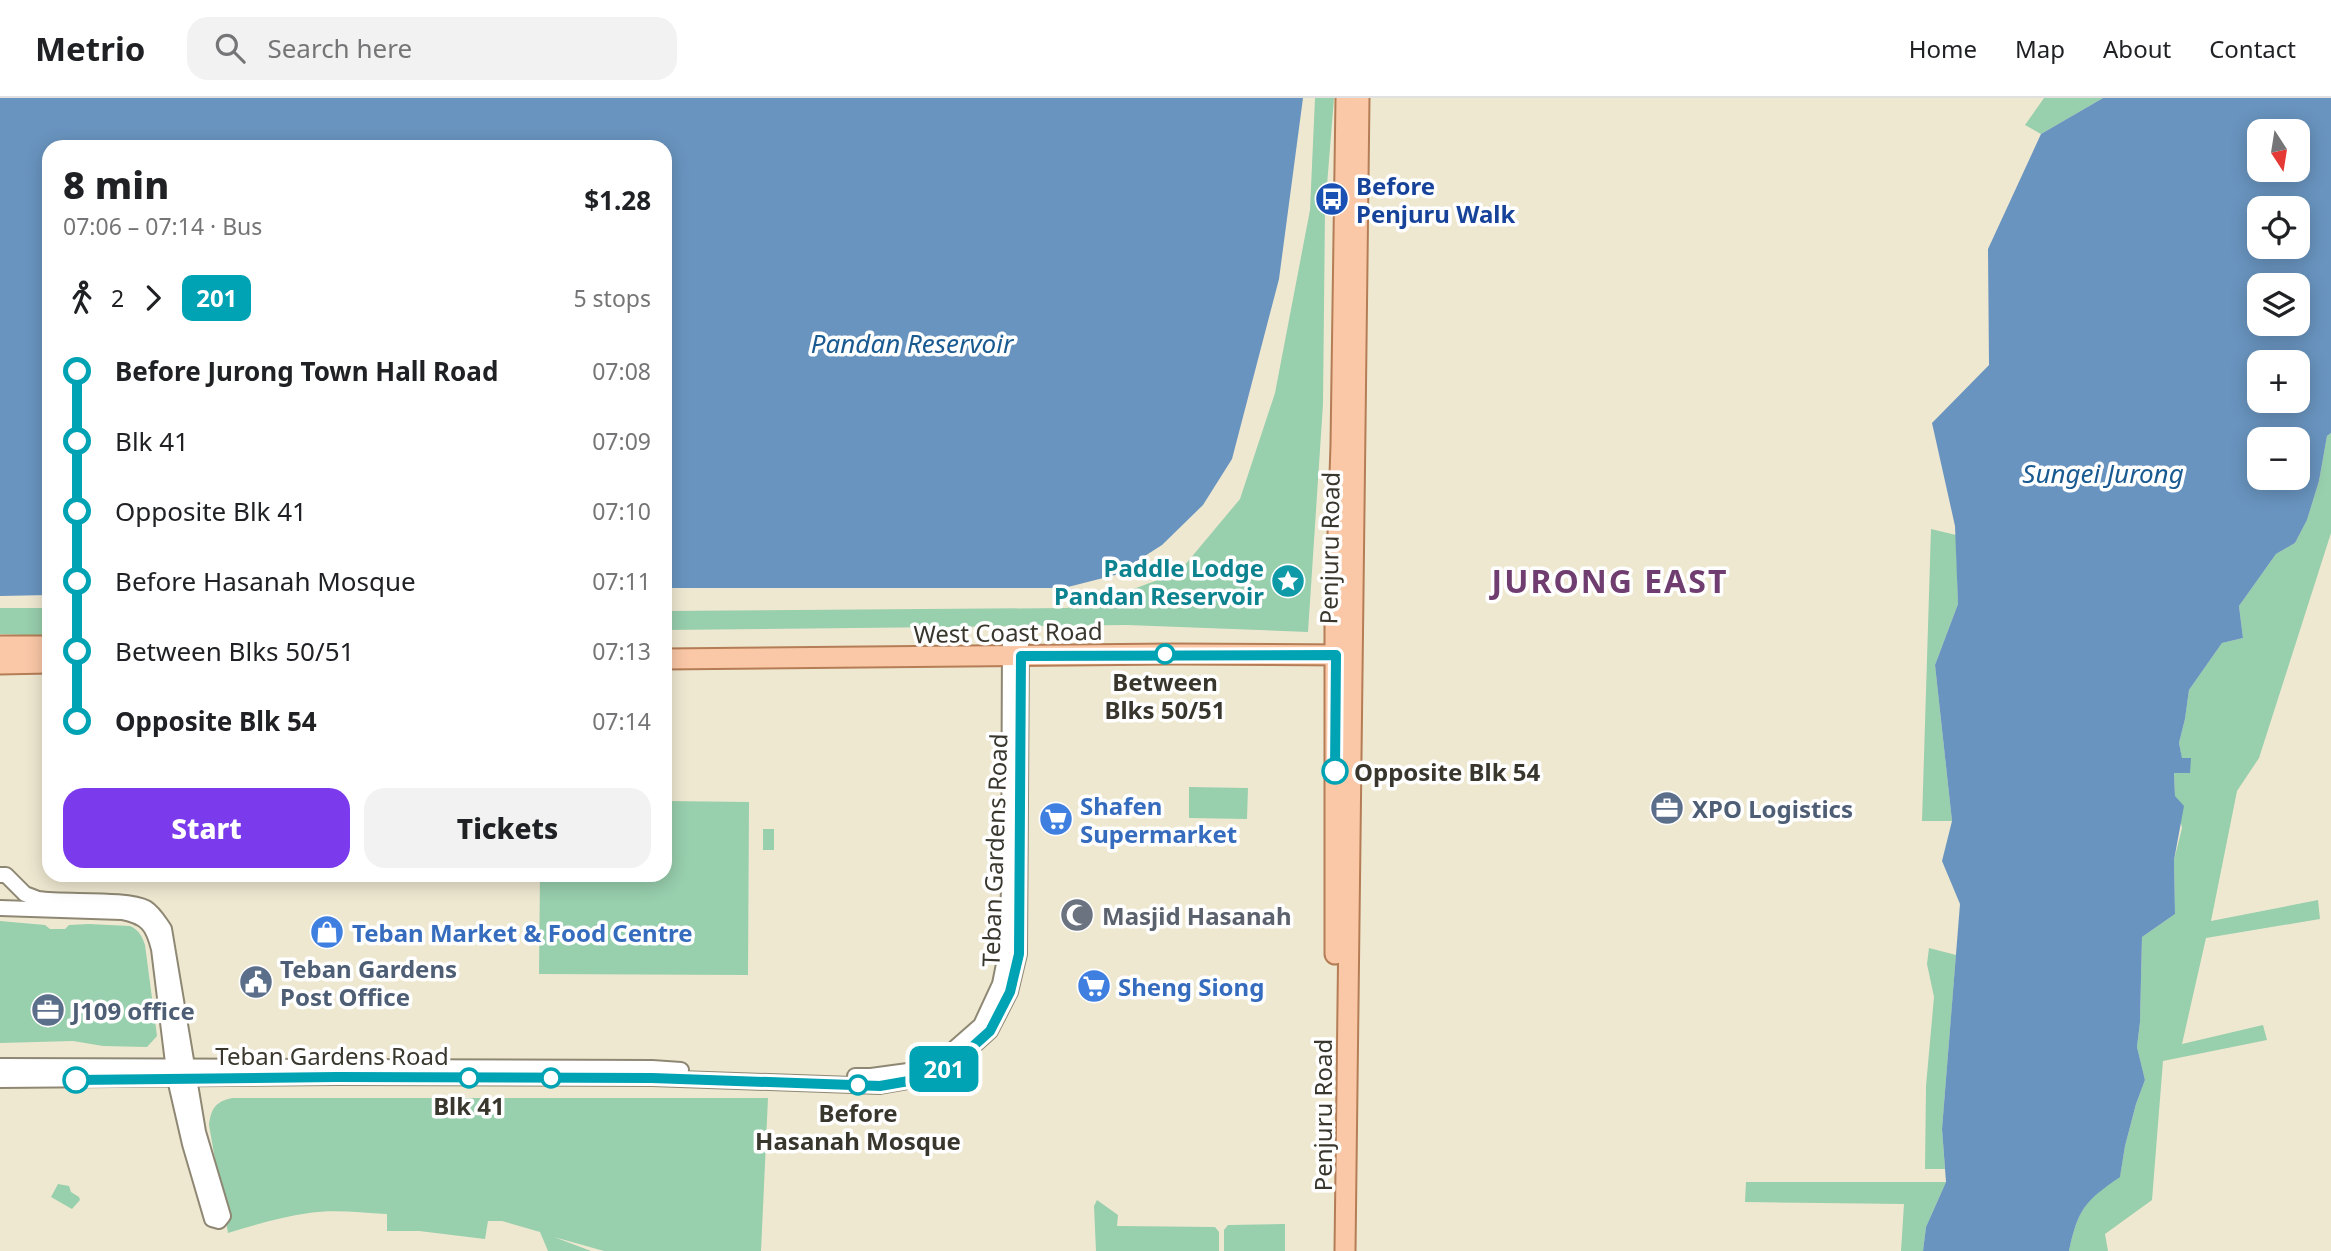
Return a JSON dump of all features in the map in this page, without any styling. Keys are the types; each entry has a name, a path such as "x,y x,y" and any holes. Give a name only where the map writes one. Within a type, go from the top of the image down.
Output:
{"main road":[{"name":"Penjuru Road","path":"1334,1251 1340,1184 1346,98"},
{"name":"Penjuru Road","path":"1344,649 1358,316 1359,98"},
{"path":"0,646 42,646"},
{"name":"West Coast Road","path":"672,647 1344,649"},
{"name":"West Coast Road","path":"672,659 1015,650"},
{"path":"0,666 42,663"},
{"name":"Penjuru Road","path":"1340,1184 1345,1251"}],"street":[{"name":"Teban Gardens Road","path":"0,1066 181,1073 652,1073 880,1086 920,1079 950,1067 990,1031 1010,992 1019,954 1015,650"},
{"name":"Teban Gardens Road","path":"0,875 6,875 25,894 38,899 129,904 146,908 156,916 164,929 181,1073 190,1144 212,1219 219,1221 223,1216 181,1073 155,931 146,920 122,912 0,908"},
{"name":"Teban Gardens Road","path":"0,1080 181,1073"}],"green space":[{"path":"1315,98 1334,98 1325,210 1323,404 1308,632 1127,625 672,630 672,611 1067,608 1104,600 1179,572 1240,499 1275,393 1310,210"},
{"path":"2044,98 2103,98 2041,134 2025,125"},
{"path":"2331,433 2331,533 2259,758 2237,791 2211,921 2318,900 2320,919 2206,938 2182,1044 2263,1025 2267,1040 2163,1061 2152,1200 2105,1234 2108,1251 2069,1251 2076,1225 2085,1207 2120,1176 2125,1146 2145,1080 2137,1047 2142,937 2175,914 2174,860 2182,828 2175,796 2174,772 2189,773 2182,759 2179,743 2189,690 2222,643 2243,638 2239,606 2276,554 2295,543 2307,520 2319,481 2327,436"},
{"path":"1931,529 1956,535 1958,604 1935,665 1952,821 1922,821"},
{"path":"0,608 42,608 42,636 0,634"},
{"path":"1189,787 1248,788 1247,819 1189,818"},
{"path":"672,801 749,802 748,975 539,974 540,882 672,882"},
{"path":"763,829 774,829 774,850 763,850"},
{"path":"0,921 45,925 50,929 89,924 130,926 136,929 145,945 157,1036 147,1047 103,1046 73,1041 0,1043"},
{"path":"1929,948 1956,955 1942,1129 1945,1169 1925,1169 1926,1086 1934,997 1927,964"},
{"path":"233,1098 768,1098 761,1251 604,1251 554,1237 591,1251 548,1251 540,1232 502,1221 488,1221 485,1239 419,1231 387,1231 387,1214 338,1211 288,1217 228,1233 209,1125 215,1106"},
{"path":"1746,1182 1946,1182 1926,1227 1923,1251 1901,1251 1904,1204 1745,1202"},
{"path":"58,1184 69,1186 71,1192 79,1197 80,1200 72,1209 51,1197"},
{"path":"1097,1200 1118,1215 1117,1226 1215,1227 1219,1232 1219,1251 1096,1251 1094,1206"},
{"path":"1285,1224 1285,1251 1224,1251 1224,1230 1228,1225"}],"water":[{"name":"Pandan Reservoir","path":"0,98 1303,98 1279,279 1232,459 1203,505 1162,545 1115,575 1064,588 672,588 672,140 42,140 42,595 0,596"},
{"name":"Sungei Jurong","path":"2103,98 2331,98 2331,433 2327,436 2319,481 2307,520 2295,543 2276,554 2239,606 2243,638 2222,643 2189,690 2179,743 2182,758 2191,758 2190,773 2174,773 2175,796 2184,806 2174,860 2175,914 2142,937 2137,1047 2145,1080 2125,1146 2120,1177 2085,1207 2076,1225 2069,1251 1923,1251 1926,1227 1946,1182 1942,1129 1960,904 1942,861 1952,821 1935,665 1958,604 1955,526 1932,423 1989,365 1988,249 2041,134"}],"bus line":[{"name":"201","path":"76,1080 652,1078 880,1086 920,1079 950,1067 990,1031 1010,992 1019,954 1021,656 1336,655 1335,771"}],"place":[{"name":"Before Penjuru Walk","path":"1332,199"},
{"name":"Paddle Lodge Pandan Reservoir","path":"1288,581"},
{"name":"Between Blks 50/51","path":"1165,654"},
{"name":"Opposite Blk 54","path":"1335,771"},
{"name":"XPO Logistics","path":"1667,808"},
{"name":"Shafen Supermarket","path":"1056,819"},
{"name":"Masjid Hasanah","path":"1077,915"},
{"name":"Teban Market & Food Centre","path":"327,932"},
{"name":"Teban Gardens Post Office","path":"256,982"},
{"name":"Sheng Siong","path":"1094,986"},
{"name":"J109 office","path":"48,1010"},
{"name":"Blk 41","path":"469,1078"},
{"name":"Before Hasanah Mosque","path":"858,1085"}],"district":[{"name":"JURONG EAST","path":"1610,580"}]}
